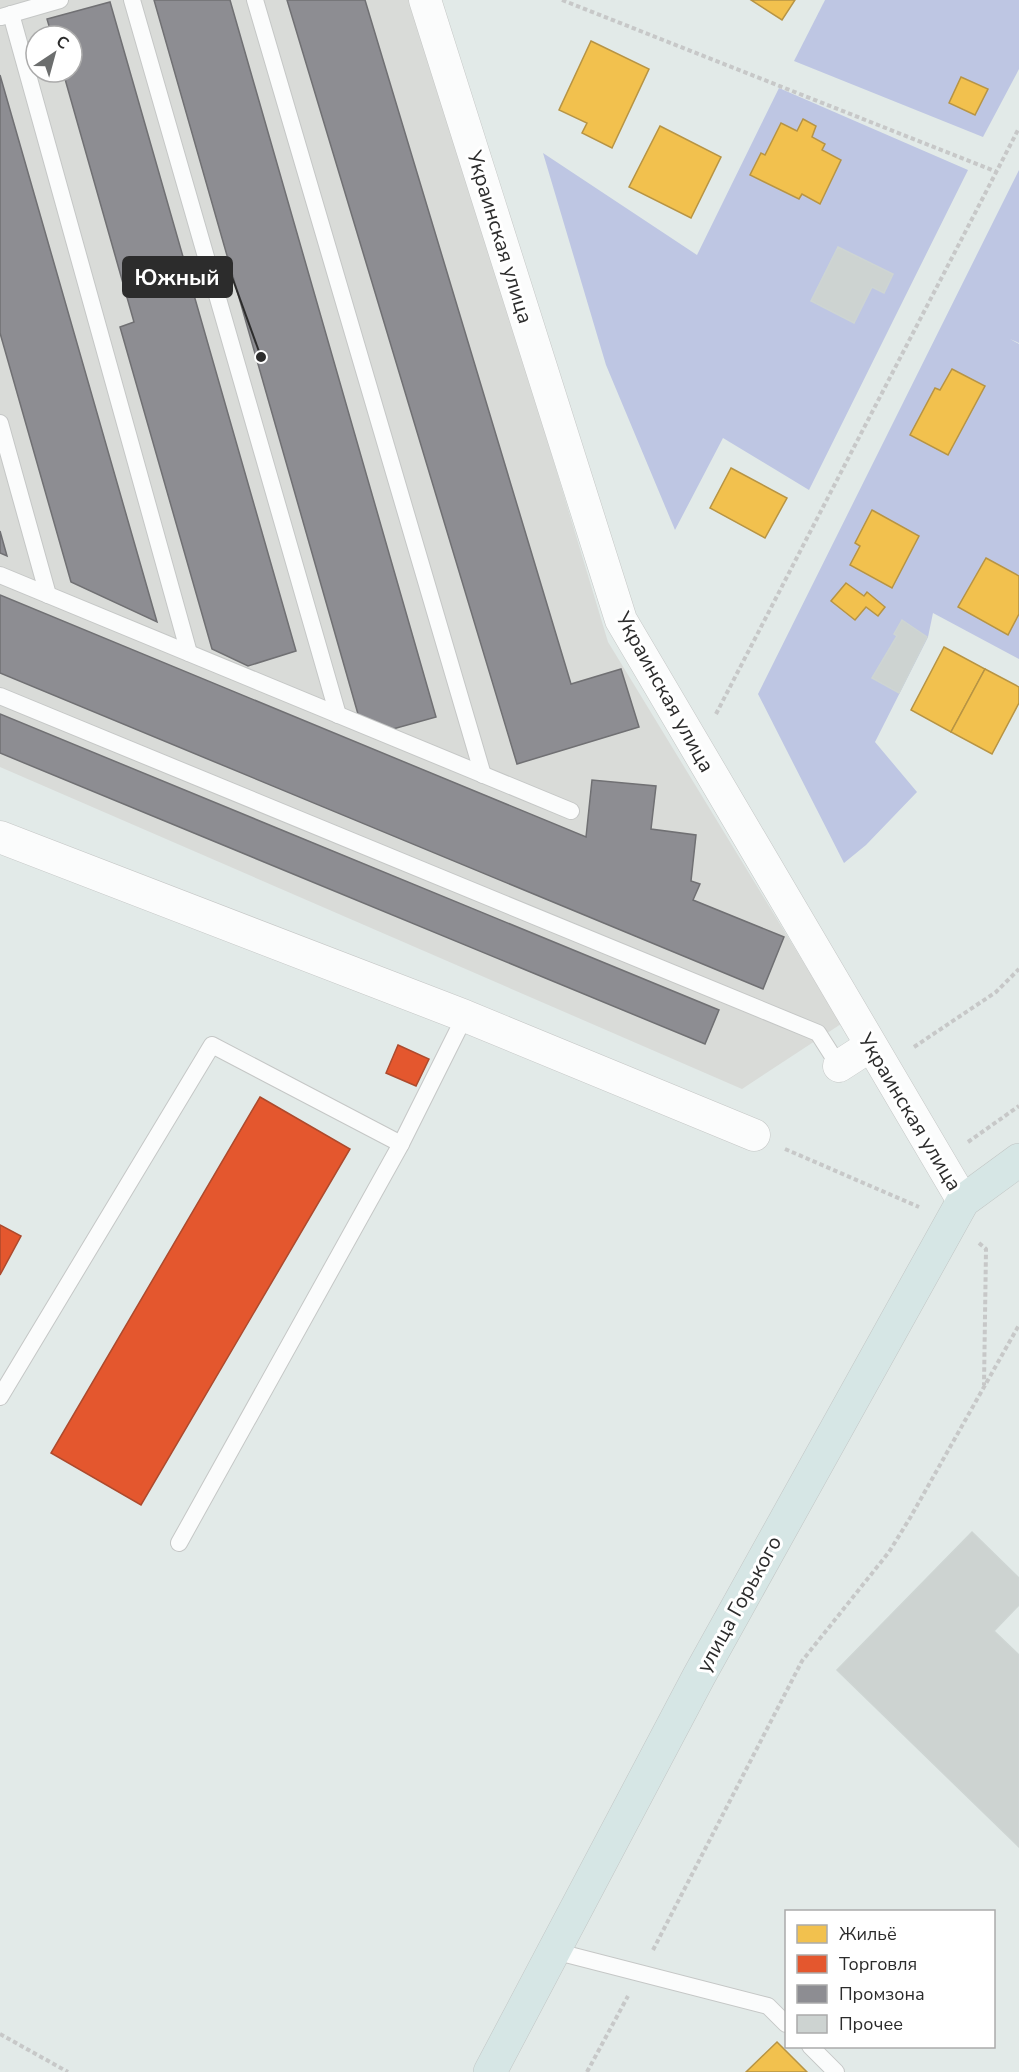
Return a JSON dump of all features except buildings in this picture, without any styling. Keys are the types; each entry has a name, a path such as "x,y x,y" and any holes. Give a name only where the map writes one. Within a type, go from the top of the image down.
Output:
{"main road":[{"name":"улица Горького","path":"490,2072 699,1676 958,1211 1019,1161"}],"street":[{"name":"Украинская улица","path":"425,0 621,620 877,1057 958,1211"},
{"path":"0,837 465,1016 754,1136"},
{"path":"839,1066 877,1057"}],"lane":[{"path":"60,0 6,16 189,653"},
{"path":"132,0 338,715"},
{"path":"255,0 483,775"},
{"path":"0,423 48,595"},
{"path":"0,575 571,811"},
{"path":"0,696 818,1033 839,1066"},
{"path":"179,1543 401,1144 465,1016"},
{"path":"0,1397 212,1045 401,1144"},
{"path":"554,1951 768,2007 785,2023"},
{"path":"812,2048 836,2072"}],"path":[{"path":"562,0 997,172"},
{"path":"697,750 1019,128"},
{"path":"877,1057 996,992 1019,969"},
{"path":"754,1136 958,1211"},
{"path":"984,1386 986,1249"},
{"path":"587,2072 802,1661 889,1552 1019,1325"},
{"path":"0,2034 68,2072"}],"shaded area":[{"path":"0,0 415,0 608,642 841,1024 742,1089 0,767"},
{"path":"825,0 1019,0 1019,69 983,137 794,61"},
{"path":"779,88 968,170 809,490 723,438 675,530 606,365 543,153 697,255"},
{"path":"1019,170 1019,343 1010,339 1019,344 1019,659 933,613 928,637 875,742 917,792 866,845 844,863 758,694"}],"place":[{"name":"Южный","path":"261,357"}]}
